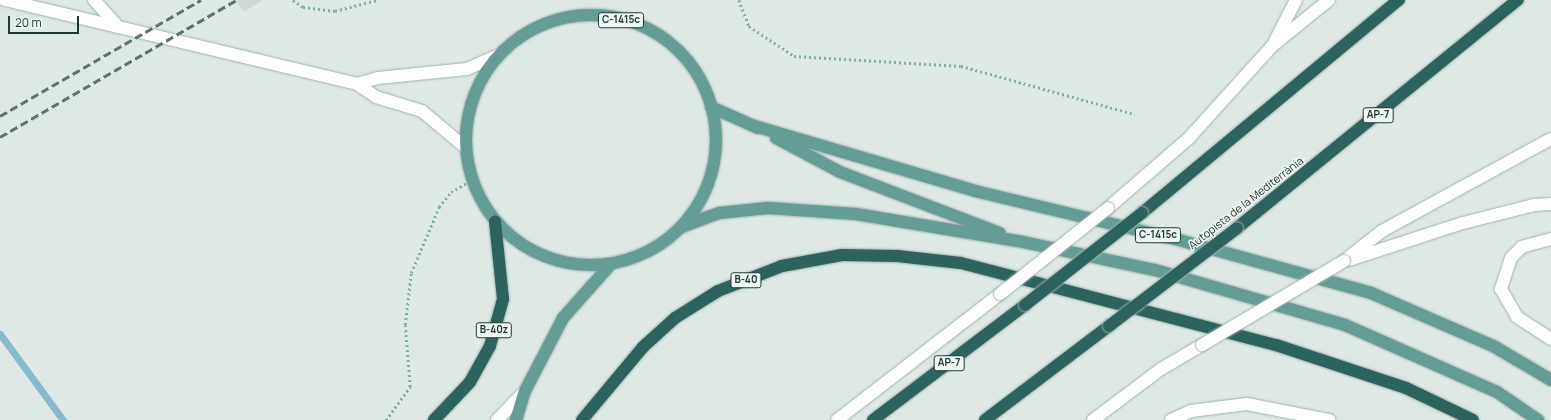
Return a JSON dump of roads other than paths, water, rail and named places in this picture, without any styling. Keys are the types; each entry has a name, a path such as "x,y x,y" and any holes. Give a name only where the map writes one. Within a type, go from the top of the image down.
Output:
{"highway":[{"name":"AP-7","path":"873,420 1025,305 1142,213 1399,0"},
{"name":"Autopista de la Mediterrània","path":"985,420 1237,228 1518,0"},
{"name":"B-40z","path":"434,420 470,382 490,346 503,299 495,221"},
{"name":"B-40","path":"582,420 643,347 675,318 718,291 782,266 842,255 897,256 961,263 1276,345 1406,388 1473,420"}],"main road":[{"name":"C-1415c","path":"578,16 621,20 661,37 683,56 700,80 712,107 716,139 712,171 700,201 681,227 649,252 611,264 568,264 528,249 495,221 472,180 466,148 473,97 500,54 523,36 549,23 578,16"},
{"name":"C-1415c","path":"712,107 751,125 840,172 1023,242"},
{"name":"C-1415c","path":"751,125 975,191 1179,240 1371,293 1495,347 1551,380"},
{"name":"C-1415c","path":"681,227 719,213 768,208 856,214 1023,242 1155,270 1345,325 1497,392 1538,420"},
{"path":"516,420 525,392 563,318 611,264"}],"street":[{"name":"C-1415c","path":"5,0 357,84 376,96 422,111 466,148"},
{"path":"94,0 118,27"},
{"path":"1272,46 1296,0"},
{"path":"837,420 1108,208 1189,138 1272,46 1329,0"},
{"name":"C-1415c","path":"357,84 378,78 467,69 500,54"},
{"path":"1092,420 1161,369 1344,261 1382,231 1551,139"},
{"path":"1344,261 1463,223 1534,205 1551,204"},
{"path":"1551,239 1522,248 1511,258 1501,289 1517,317 1551,339"},
{"path":"497,420 525,392"},
{"path":"1172,420 1191,411 1247,404 1329,420"}],"waterway":[{"path":"0,334 63,420"}],"railway":[{"path":"0,116 201,0"},
{"path":"0,137 236,0"}]}
